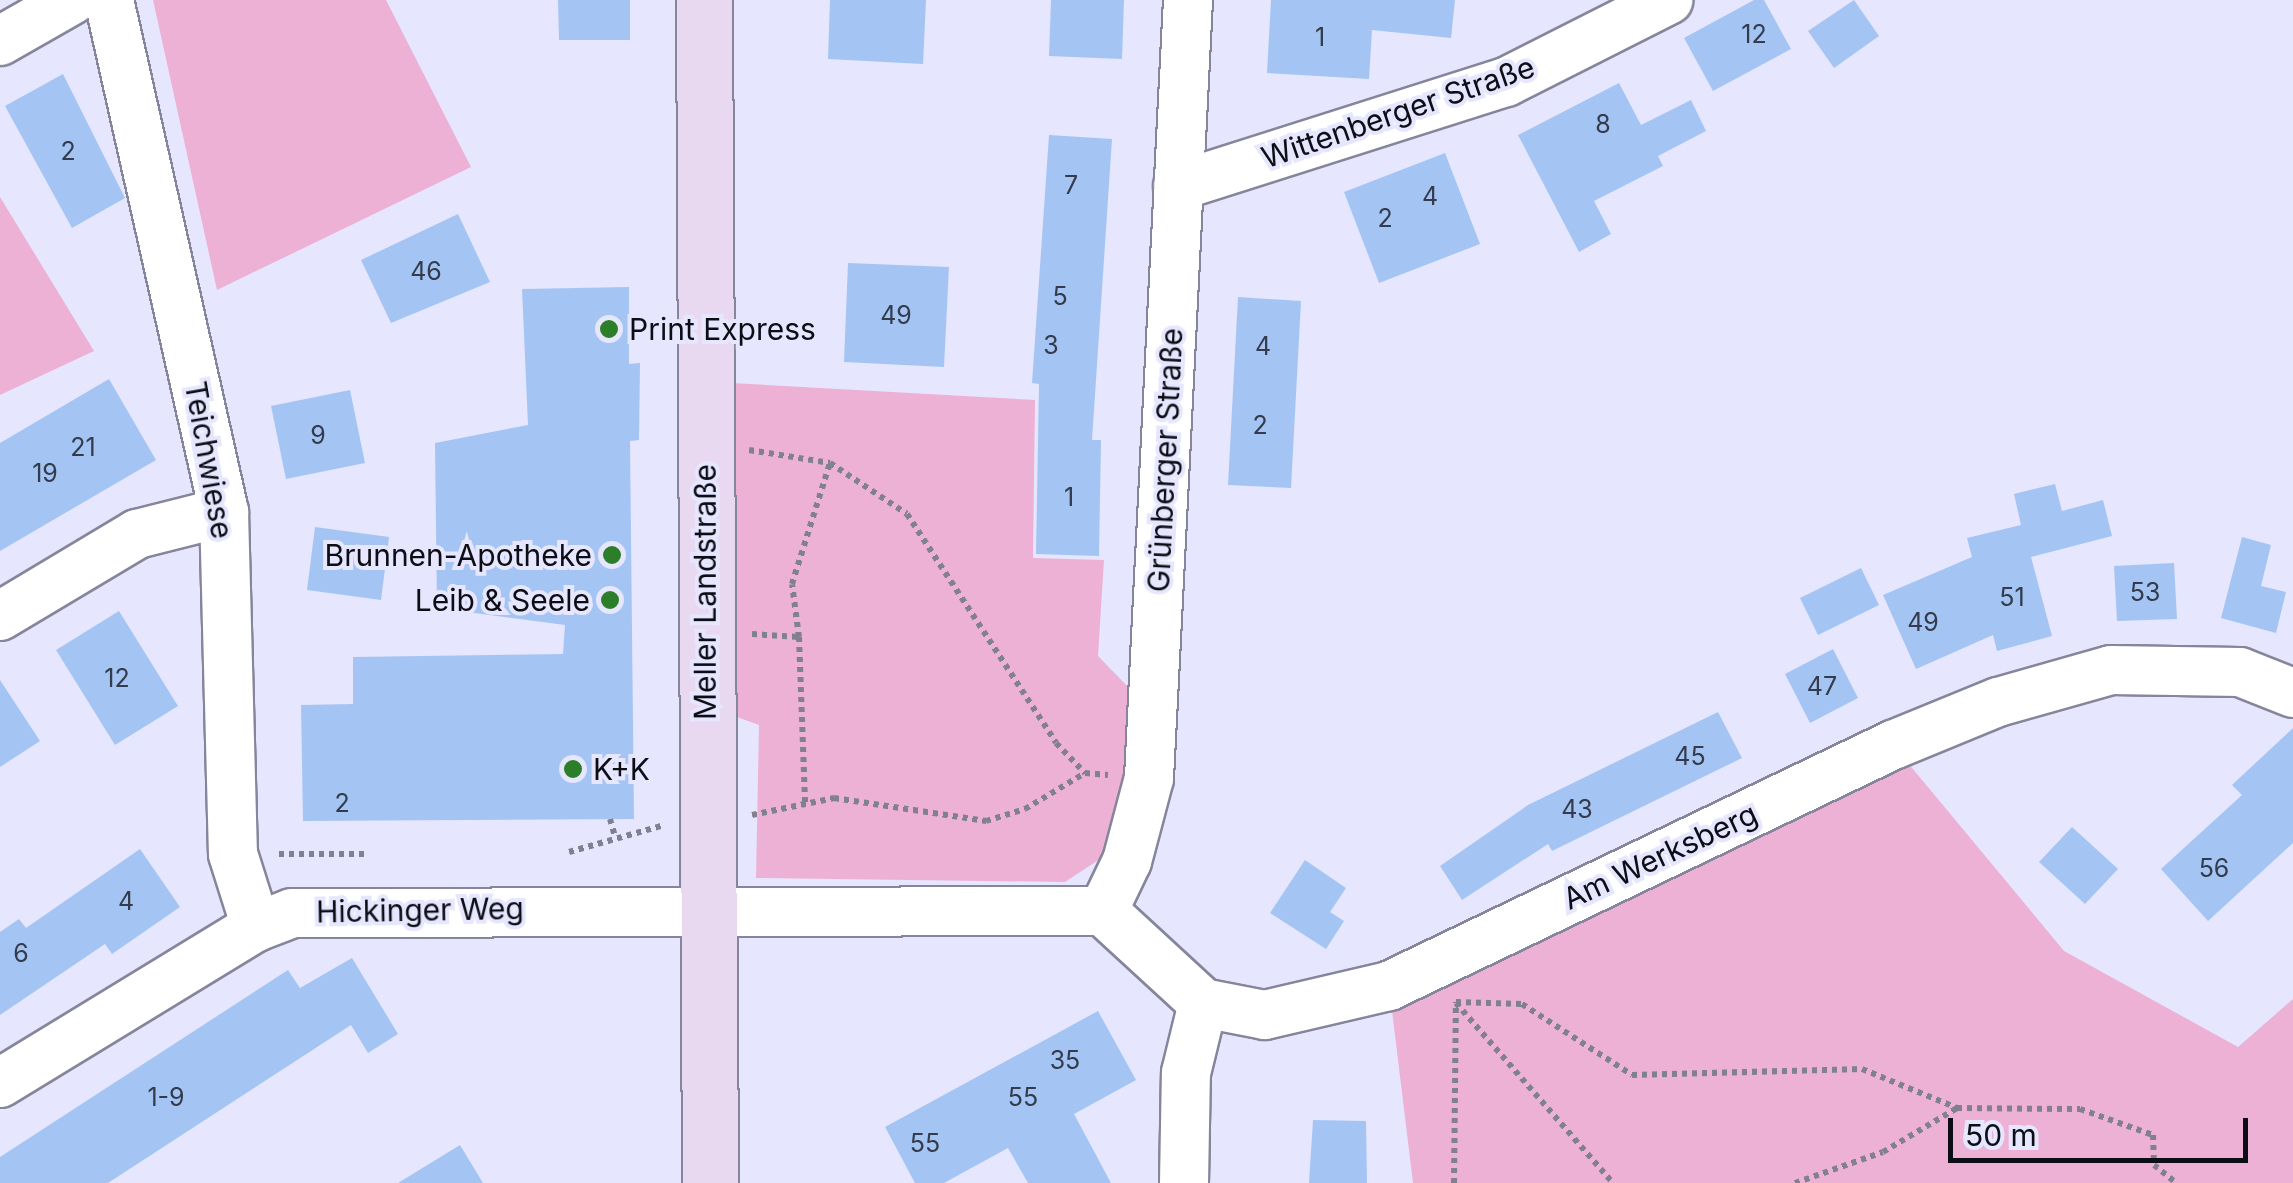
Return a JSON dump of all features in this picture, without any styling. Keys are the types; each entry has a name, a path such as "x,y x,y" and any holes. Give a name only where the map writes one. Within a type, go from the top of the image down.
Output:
{"street":[{"path":"0,42 72,0"},
{"name":"Teichwiese","path":"110,0 224,512 233,854 256,926"},
{"name":"Meller Landstraße","path":"704,0 710,1183"},
{"name":"Grünberger Straße","path":"1102,911 1127,861 1149,778 1188,0"},
{"name":"Wittenberger Straße","path":"1178,186 1506,82 1668,0"},
{"path":"0,616 138,534 224,512"},
{"name":"Am Werksberg","path":"1202,1003 1265,1015 1328,1007 1424,968 1998,702 2111,670 2240,672 2293,693"},
{"path":"706,907 1102,911 1202,1003 1186,1073 1184,1183"},
{"name":"Hickinger Weg","path":"0,1083 256,926 334,909 706,907"}],"path":[{"path":"704,447 830,463 908,514 1056,743 1085,773"},
{"path":"806,804 799,638 792,584 830,463"},
{"path":"705,630 799,638"},
{"path":"569,852 642,827 706,826 806,804 872,799 986,821 1025,809 1085,773 1149,778"},
{"path":"610,820 615,836"},
{"path":"233,854 368,854"},
{"path":"1424,968 1613,1183"},
{"path":"1456,1002 1522,1004 1632,1074 1862,1069 1957,1108 2080,1109 2153,1135 2154,1165 2176,1183"},
{"path":"1454,1183 1456,1002"},
{"path":"1795,1183 1883,1152 1957,1108"}],"shaded area":[{"path":"153,0 386,0 471,167 217,290"},
{"path":"0,197 94,351 0,395"},
{"path":"731,383 1035,400 1033,558 1104,560 1098,656 1131,690 1122,798 1106,855 1065,882 756,878 759,725 737,717"},
{"path":"1893,745 2064,951 2238,1047 2293,999 2293,1183 1413,1183 1389,986"}],"building":[{"path":"558,0 630,0 630,40 559,40"},
{"path":"830,0 926,0 923,64 828,59"},
{"path":"1051,0 1124,0 1122,59 1049,56"},
{"path":"1271,0 1455,0 1451,38 1372,30 1369,79 1267,73"},
{"path":"1754,0 1764,0 1791,49 1713,91 1684,38"},
{"path":"1854,0 1879,36 1834,68 1808,31"},
{"path":"63,74 125,198 72,228 5,106"},
{"path":"1619,83 1641,125 1691,100 1706,131 1658,156 1663,166 1594,201 1611,234 1579,252 1518,135"},
{"path":"1049,135 1112,139 1092,440 1101,440 1099,556 1036,554 1039,384 1032,383"},
{"path":"1445,153 1480,244 1379,283 1344,192"},
{"path":"458,214 490,282 391,323 361,260"},
{"path":"848,263 949,267 944,367 844,362"},
{"path":"629,287 629,364 640,363 639,440 630,441 634,819 303,821 301,705 353,704 353,657 563,654 565,625 437,608 435,443 528,425 522,289"},
{"path":"1238,297 1301,301 1291,488 1228,485"},
{"path":"109,379 156,460 0,551 0,443"},
{"path":"350,390 365,463 286,479 271,406"},
{"path":"2055,484 2062,511 2103,500 2112,536 2031,557 2052,636 1997,651 1993,635 1916,669 1883,595 1972,557 1967,538 2021,525 2014,494"},
{"path":"315,527 389,537 381,600 307,590"},
{"path":"2242,537 2271,545 2261,586 2286,592 2276,633 2221,618"},
{"path":"2174,563 2177,619 2117,621 2114,566"},
{"path":"1861,568 1879,605 1818,635 1800,598"},
{"path":"119,611 178,706 115,745 56,650"},
{"path":"1833,649 1858,698 1810,723 1785,674"},
{"path":"0,680 40,741 0,767"},
{"path":"1718,712 1742,758 1552,851 1548,844 1462,900 1440,866 1528,805"},
{"path":"2293,728 2293,843 2208,921 2161,869 2242,795 2232,785"},
{"path":"2072,827 2118,869 2085,904 2039,862"},
{"path":"140,849 180,907 112,954 105,944 0,1015 0,932 19,919 26,928"},
{"path":"1305,860 1346,888 1330,912 1344,921 1326,949 1270,913"},
{"path":"352,958 398,1034 368,1053 351,1025 108,1183 0,1183 0,1157 288,970 300,988"},
{"path":"1098,1011 1136,1080 1074,1114 1111,1183 1028,1183 1008,1148 944,1183 915,1183 885,1127"},
{"path":"1313,1120 1366,1121 1367,1183 1309,1183"},
{"path":"460,1145 483,1183 398,1183"}],"place":[{"name":"Print Express","path":"609,329"},
{"name":"Brunnen-Apotheke","path":"612,555"},
{"name":"Leib & Seele","path":"610,600"},
{"name":"K+K","path":"573,769"}]}
